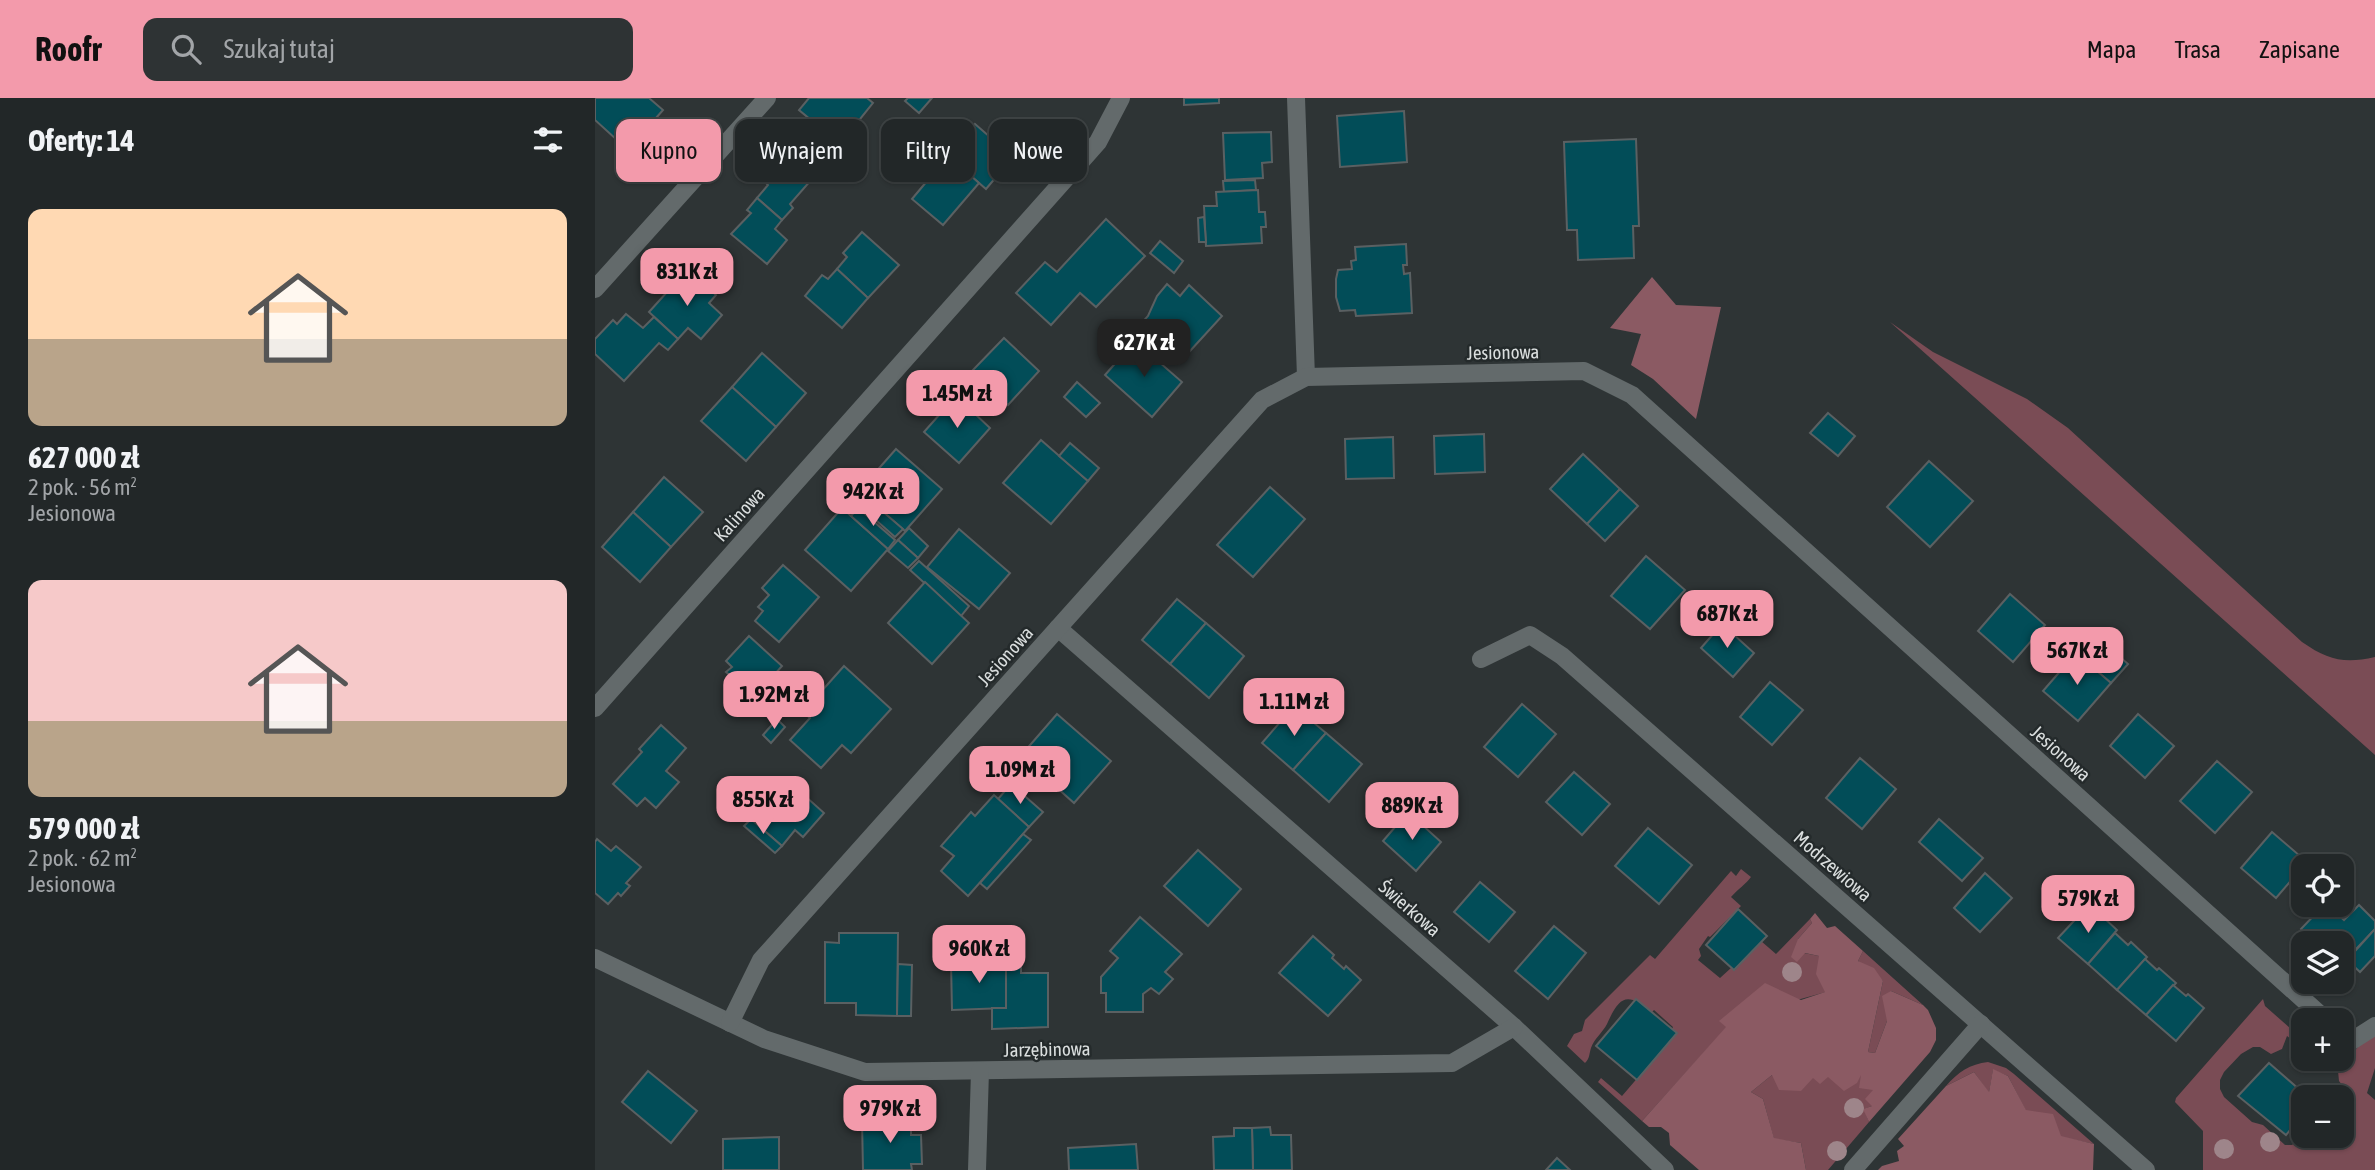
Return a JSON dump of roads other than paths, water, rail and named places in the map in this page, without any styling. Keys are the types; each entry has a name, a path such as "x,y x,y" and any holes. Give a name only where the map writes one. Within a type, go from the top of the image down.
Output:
{"street":[{"path":"595,289 767,98"},
{"name":"Kalinowa","path":"595,708 1098,142 1121,98"},
{"path":"1296,98 1307,377"},
{"name":"Jesionowa","path":"730,1023 761,960 1262,400 1307,377 1584,371 1632,395 2313,1008"},
{"name":"Świerkowa","path":"1058,628 1514,1027 1665,1170"},
{"name":"Modrzewiowa","path":"1481,659 1530,635 1562,656 2145,1170"},
{"name":"Jarzębinowa","path":"595,958 764,1039 865,1072 1452,1063 1514,1027"},
{"path":"1853,1170 1982,1024"},
{"path":"2354,1035 2375,1026"},
{"path":"977,1170 980,1071"}]}
